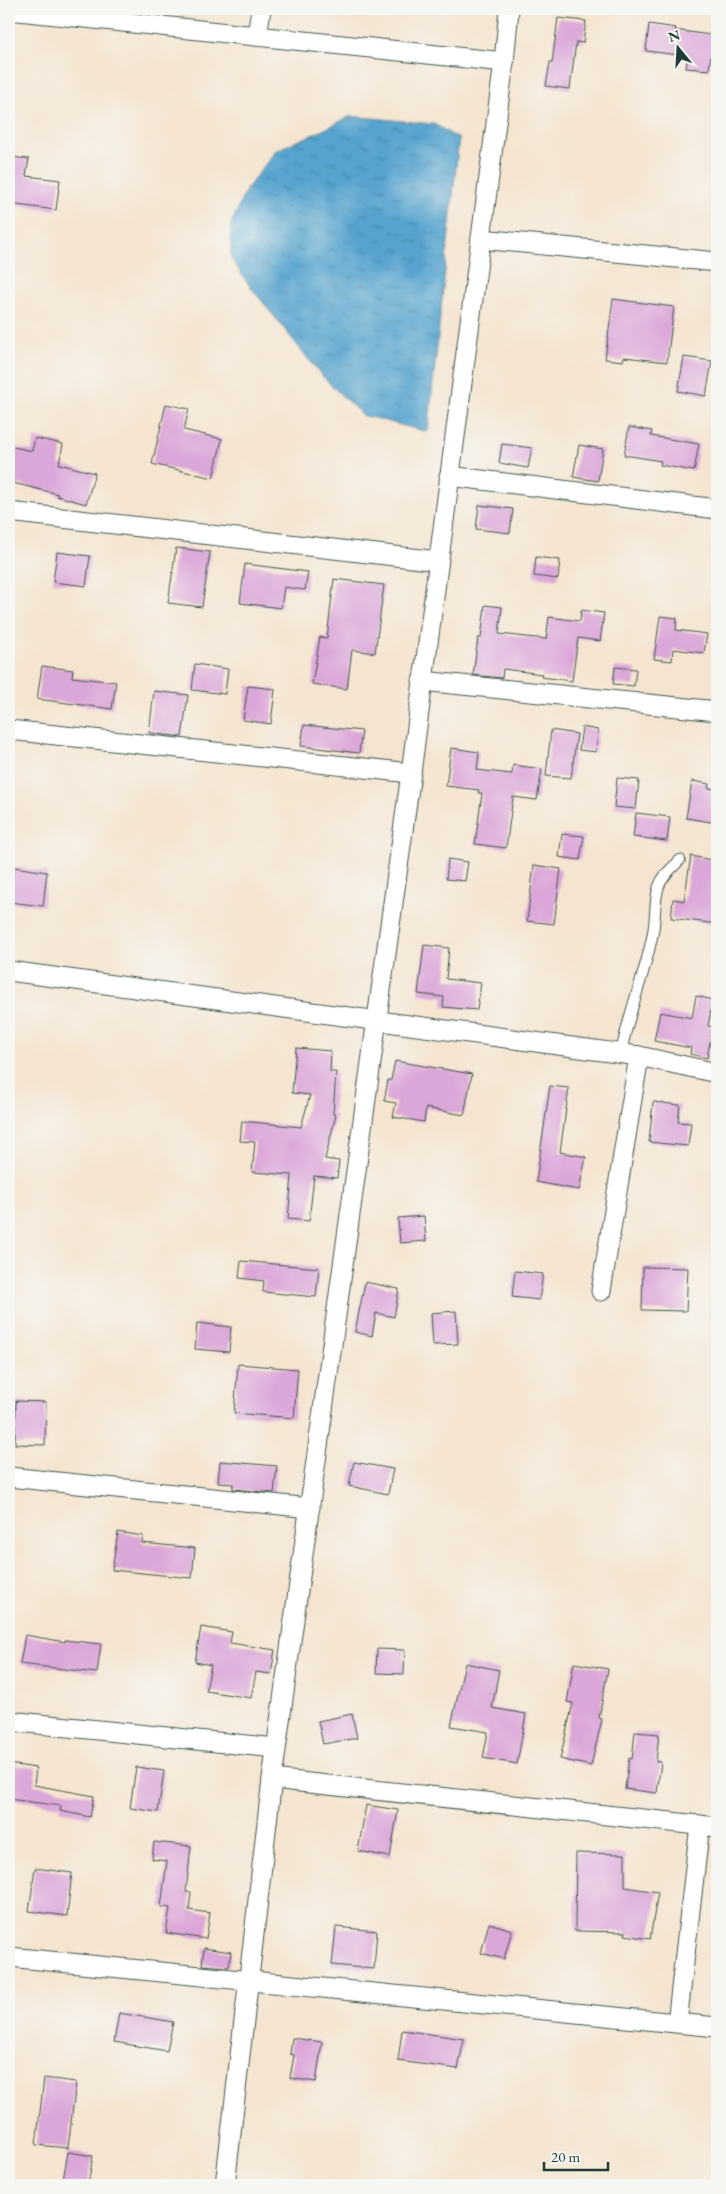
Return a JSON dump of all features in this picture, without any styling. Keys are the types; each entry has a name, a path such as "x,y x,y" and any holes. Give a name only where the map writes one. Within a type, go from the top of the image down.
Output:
{"street":[{"path":"257,36 261,9"},
{"path":"225,2185 276,1748 411,773 504,62 509,9"},
{"path":"9,10 52,11 257,36 504,62"},
{"path":"481,239 717,262"},
{"path":"449,476 717,509"},
{"path":"9,512 438,560"},
{"path":"422,681 717,711"},
{"path":"9,730 411,773"},
{"path":"9,971 630,1055 717,1072"},
{"path":"602,1291 630,1055"},
{"path":"9,1477 310,1508"},
{"path":"9,1721 276,1748"},
{"path":"272,1779 708,1826 677,2023"},
{"path":"9,1958 717,2027"}],"lane":[{"path":"630,1055 626,1025 641,980 653,932 659,887 667,873 680,860"}],"water":[{"path":"351,116 434,124 459,139 428,432 362,415 322,376 249,285 231,258 231,224 246,190 276,150"}],"building":[{"path":"558,18 586,21 583,43 576,42 570,89 546,86 550,62 552,63"},
{"path":"649,24 717,36 717,56 711,55 709,70 686,68 688,56 646,51"},
{"path":"10,157 29,159 26,176 60,180 56,210 9,204"},
{"path":"613,299 674,307 667,362 624,357 623,361 605,359"},
{"path":"684,357 712,361 706,396 678,391"},
{"path":"166,404 189,409 184,430 222,439 213,478 152,464"},
{"path":"629,427 652,431 651,436 699,444 694,471 660,465 661,461 624,455"},
{"path":"35,438 63,444 59,464 95,473 86,504 57,496 58,494 9,482 9,446 32,451"},
{"path":"502,444 532,448 528,468 499,463"},
{"path":"579,445 603,449 598,481 573,477"},
{"path":"479,505 513,509 510,533 476,529"},
{"path":"176,548 210,552 202,607 168,603"},
{"path":"57,552 90,556 86,586 53,582"},
{"path":"536,557 560,560 558,579 534,576"},
{"path":"245,564 308,572 305,590 284,587 281,608 240,603"},
{"path":"334,579 384,585 375,653 352,650 347,689 312,684 320,637 327,638"},
{"path":"485,605 502,607 499,634 546,639 549,617 580,621 581,610 604,613 600,641 578,638 572,681 541,677 542,674 503,669 502,678 473,675 478,638 481,638"},
{"path":"660,616 677,618 676,630 707,634 704,653 673,649 672,661 654,659"},
{"path":"195,664 228,669 225,694 192,690"},
{"path":"42,666 73,670 72,677 116,682 112,709 37,699"},
{"path":"615,667 636,669 634,686 613,684"},
{"path":"248,686 275,689 271,724 243,720"},
{"path":"154,691 188,695 182,737 149,733"},
{"path":"304,725 362,731 359,753 301,746"},
{"path":"582,727 598,730 596,752 579,750"},
{"path":"551,730 577,734 571,778 546,776"},
{"path":"451,748 479,752 477,770 512,774 513,765 542,769 537,800 513,797 506,848 475,844 482,793 478,793 479,790 446,786"},
{"path":"617,778 639,780 636,809 614,807"},
{"path":"692,781 709,784 708,788 717,789 717,823 686,818"},
{"path":"636,813 670,817 667,841 633,837"},
{"path":"562,834 584,836 580,860 559,857"},
{"path":"691,856 717,861 717,924 671,918 673,899 684,901"},
{"path":"448,859 468,862 465,881 446,879"},
{"path":"534,865 561,869 554,924 527,921"},
{"path":"14,867 47,872 43,906 9,902"},
{"path":"424,945 449,948 446,979 481,983 477,1010 443,1007 444,997 418,994"},
{"path":"696,996 713,1000 708,1026 713,1027 707,1058 690,1054 691,1048 654,1041 660,1012 692,1018"},
{"path":"296,1048 331,1051 330,1072 336,1072 333,1114 336,1115 325,1159 339,1161 337,1178 314,1176 309,1221 288,1219 292,1175 252,1172 255,1142 240,1141 242,1121 301,1127 310,1095 292,1093"},
{"path":"395,1061 472,1074 464,1115 426,1108 424,1122 393,1117 396,1103 384,1101 388,1080 391,1080"},
{"path":"550,1086 569,1088 560,1152 586,1157 579,1190 536,1182"},
{"path":"653,1102 680,1105 678,1122 691,1123 688,1146 649,1142"},
{"path":"424,1216 426,1241 400,1243 398,1218"},
{"path":"241,1261 319,1268 316,1297 263,1292 264,1281 239,1278"},
{"path":"643,1267 688,1268 686,1311 642,1310"},
{"path":"515,1271 543,1274 539,1300 512,1297"},
{"path":"365,1282 399,1289 394,1317 376,1313 372,1336 355,1332"},
{"path":"456,1311 458,1344 433,1345 431,1313"},
{"path":"197,1323 231,1327 229,1352 195,1349"},
{"path":"238,1364 298,1369 294,1418 234,1413"},
{"path":"16,1401 46,1402 45,1445 15,1444"},
{"path":"220,1461 277,1466 274,1493 233,1489 233,1484 218,1483"},
{"path":"354,1462 393,1469 388,1494 349,1486"},
{"path":"118,1532 143,1536 142,1543 195,1548 192,1578 112,1570"},
{"path":"201,1627 232,1632 230,1643 275,1650 271,1674 256,1672 251,1698 206,1691 211,1665 195,1662"},
{"path":"25,1635 65,1642 65,1640 101,1644 97,1673 20,1664"},
{"path":"377,1649 405,1650 404,1674 376,1673"},
{"path":"465,1663 499,1670 492,1708 526,1714 517,1764 483,1758 488,1732 451,1726"},
{"path":"574,1663 608,1669 599,1718 602,1719 591,1766 560,1759 573,1703 567,1702"},
{"path":"352,1714 357,1738 323,1744 318,1721"},
{"path":"635,1732 659,1734 656,1762 661,1762 657,1793 625,1789 629,1758 632,1759"},
{"path":"9,1764 36,1768 34,1785 94,1796 90,1817 60,1811 61,1806 9,1799"},
{"path":"136,1767 164,1771 158,1812 130,1808"},
{"path":"366,1805 398,1810 390,1857 358,1851"},
{"path":"154,1842 191,1846 186,1892 191,1892 189,1910 210,1913 206,1939 166,1933 170,1908 161,1907 167,1861 152,1859"},
{"path":"576,1853 625,1854 625,1887 658,1892 650,1939 625,1935 626,1932 575,1931"},
{"path":"35,1868 72,1873 67,1916 29,1911"},
{"path":"489,1923 512,1930 504,1959 481,1953"},
{"path":"336,1927 377,1931 374,1969 332,1965"},
{"path":"204,1948 231,1952 229,1967 202,1965"},
{"path":"119,2013 173,2022 167,2051 114,2042"},
{"path":"402,2030 464,2039 458,2069 398,2061"},
{"path":"292,2038 322,2042 316,2082 290,2078 294,2055 290,2054"},
{"path":"44,2078 76,2082 68,2148 36,2145"},
{"path":"68,2152 93,2156 88,2185 62,2185"}]}
